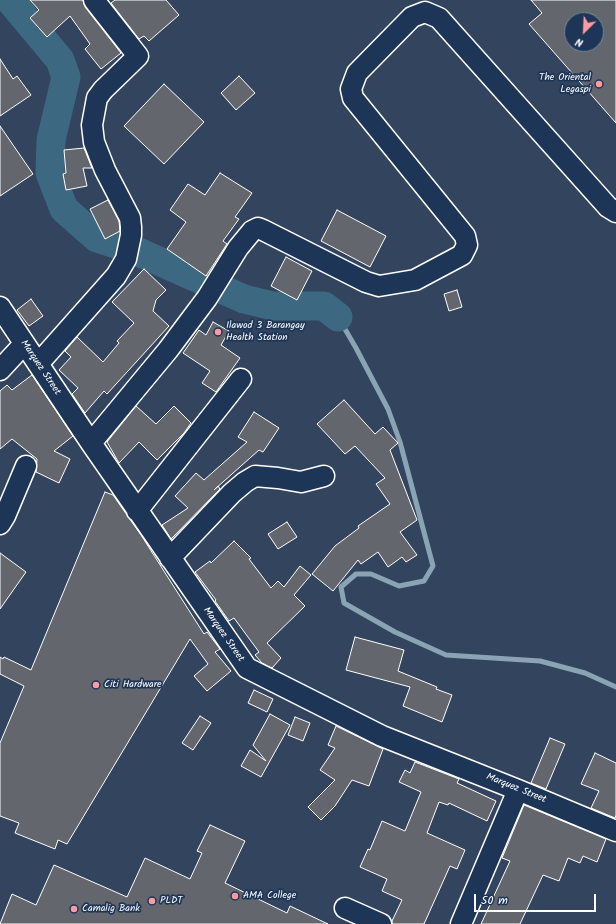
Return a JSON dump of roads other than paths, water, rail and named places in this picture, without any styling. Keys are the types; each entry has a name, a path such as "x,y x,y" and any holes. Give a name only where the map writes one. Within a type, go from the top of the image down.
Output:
{"street":[{"path":"38,364 116,276 126,259 131,235 130,218 105,170 94,142 92,125 97,98 103,90 138,56 94,0"},
{"path":"91,444 168,350 207,298 238,248 252,231 258,228 366,282 379,286 415,280 462,255 466,245 465,236 354,98 350,89 358,73 412,17 426,12 439,18 608,207 616,212"},
{"name":"Marquez Street","path":"0,307 91,444 247,668 382,736 616,831"},
{"path":"0,370 24,344"},
{"path":"137,511 241,379"},
{"path":"0,524 5,516 26,466"},
{"path":"170,558 232,493 255,476 301,482 324,476"},
{"path":"461,924 518,790"},
{"path":"345,908 381,924"}],"waterway":[{"path":"10,0 60,60 66,77 51,140 50,173 64,209 97,238 134,250 244,299 273,306 324,306 338,317"},
{"path":"338,317 388,409 400,442 433,566 424,581 399,586 371,574 356,574 341,587 344,603 395,632 446,655 540,661 585,673 616,687"}],"place":[{"name":"The Oriental Legaspi","path":"599,84"},
{"name":"Ilawod 3 Barangay Health Station","path":"218,332"},
{"name":"Citi Hardware","path":"96,685"},
{"name":"AMA College","path":"235,896"},
{"name":"PLDT","path":"152,901"},
{"name":"Camalig Bank","path":"74,909"}]}
